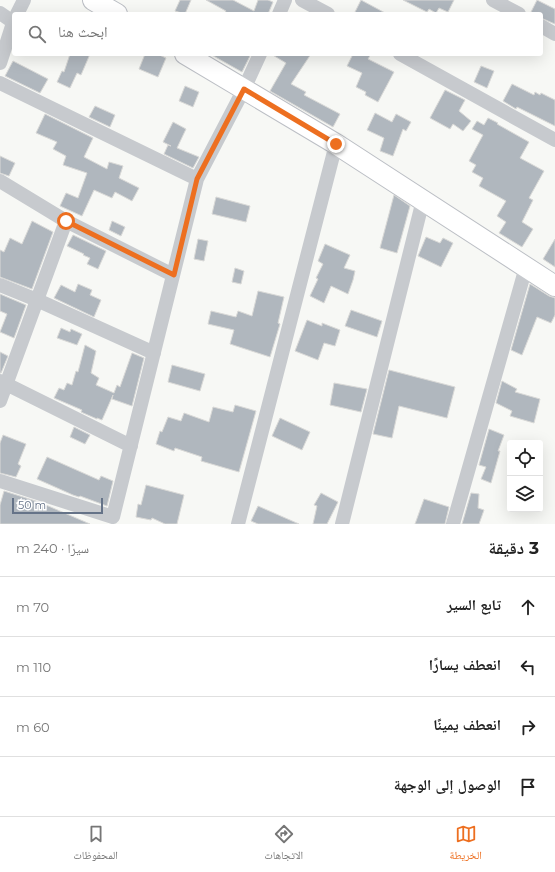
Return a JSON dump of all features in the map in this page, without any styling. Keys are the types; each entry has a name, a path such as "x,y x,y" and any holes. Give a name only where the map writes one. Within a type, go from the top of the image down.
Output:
{"street":[{"path":"18,12 24,0"},
{"path":"93,0 114,12"},
{"path":"280,12 285,0"},
{"path":"302,0 324,12"},
{"path":"494,0 515,12"},
{"path":"0,13 12,18"},
{"path":"543,27 555,34"},
{"path":"0,63 12,28"},
{"path":"188,56 336,144 555,286"},
{"path":"0,481 112,521 197,179 244,89 259,56"},
{"path":"404,56 555,140"},
{"path":"0,83 197,179"},
{"path":"238,524 336,144"},
{"path":"0,181 66,221 174,275"},
{"path":"342,524 423,200"},
{"path":"0,401 3,383 37,300 66,221"},
{"path":"453,524 526,267"},
{"path":"0,285 37,300 154,353"},
{"path":"3,383 131,446"}],"building":[{"path":"180,0 191,0 186,12 175,11"},
{"path":"206,0 233,0 254,11 258,0 268,0 273,2 269,12 225,12 226,11"},
{"path":"361,0 383,12 355,12"},
{"path":"403,0 454,0 448,12 439,8 437,12 429,9 427,12"},
{"path":"537,0 555,9 555,24 543,19 543,12 531,12"},
{"path":"69,56 89,56 81,75 77,73 70,88 57,82 62,71 64,72"},
{"path":"144,56 162,56 166,58 158,77 139,69"},
{"path":"214,56 250,56 242,72"},
{"path":"274,56 310,56 291,84 306,92 304,95 340,114 333,127 270,91 286,63"},
{"path":"352,56 370,56 368,59 394,72 378,102 365,95 366,92 356,87 362,73 347,66"},
{"path":"13,61 48,79 40,93 5,76"},
{"path":"481,66 494,71 487,88 474,82"},
{"path":"512,84 534,95 535,92 540,95 541,93 555,100 555,126 517,107 516,109 503,101"},
{"path":"185,86 199,92 193,107 179,101"},
{"path":"445,90 465,100 459,111 471,121 463,131 453,124 450,129 430,118"},
{"path":"95,106 115,115 110,127 89,117"},
{"path":"375,113 392,122 396,114 411,122 406,131 403,129 393,156 380,151 384,138 367,130"},
{"path":"45,114 93,138 84,157 107,169 109,162 123,166 119,178 139,188 132,201 115,192 112,198 94,190 82,216 60,206 66,193 78,198 87,173 63,165 66,156 53,149 57,142 36,133"},
{"path":"488,118 529,142 520,158 544,171 529,198 533,200 522,222 533,229 522,247 499,233 506,222 497,216 506,201 479,186 483,178 472,172 476,165 469,161 483,135 472,129 477,121 484,125"},
{"path":"173,122 186,129 177,148 199,157 193,168 164,154 168,145 171,146 163,142"},
{"path":"0,156 15,163 9,176 0,173"},
{"path":"394,195 410,206 397,253 380,248"},
{"path":"216,197 250,206 246,222 212,214"},
{"path":"32,221 53,232 32,289 0,277 0,250 4,252 10,238 22,244"},
{"path":"112,221 125,227 121,236 109,230"},
{"path":"73,235 106,251 98,269 87,264 90,258 67,246"},
{"path":"426,237 440,243 443,238 453,243 441,267 418,256"},
{"path":"198,239 208,241 204,261 194,259"},
{"path":"555,239 555,267 543,259"},
{"path":"325,244 350,255 344,268 355,271 348,294 331,286 324,303 310,296 318,279 316,278 323,264 318,261"},
{"path":"235,268 244,271 241,284 232,282"},
{"path":"78,284 92,290 90,295 101,300 94,317 54,298 61,285 75,292"},
{"path":"530,284 555,298 555,315 551,323 537,317 522,355 511,350"},
{"path":"258,291 284,297 278,323 280,324 270,357 230,344 234,330 208,324 211,311 236,317 238,311 252,316"},
{"path":"0,294 26,305 14,338 0,332 7,314 0,311"},
{"path":"351,310 382,321 377,337 345,326"},
{"path":"307,320 322,326 322,323 340,330 335,346 324,343 318,360 295,351"},
{"path":"61,328 70,332 71,329 82,334 77,345 57,338"},
{"path":"85,345 96,351 91,373 99,378 96,385 114,393 117,385 120,387 132,353 144,358 132,406 112,399 113,395 102,420 81,412 82,410 54,398 59,388 64,390 67,383 72,385 76,371 78,372"},
{"path":"0,352 8,356 1,373 0,373"},
{"path":"172,365 205,374 200,391 168,382"},
{"path":"389,370 455,387 447,418 399,406 392,438 373,434"},
{"path":"502,381 517,389 515,392 540,399 534,423 510,416 512,411 496,403"},
{"path":"334,383 367,389 361,412 330,405"},
{"path":"235,405 256,411 239,472 201,461 202,457 175,448 174,451 156,444 160,431 162,432 168,417 181,421 184,413 209,422 213,407 233,412"},
{"path":"280,418 310,432 302,450 272,436"},
{"path":"74,427 90,435 85,444 70,437"},
{"path":"489,429 504,435 498,451 500,451 491,483 481,479 486,467 479,465"},
{"path":"3,435 26,444 18,464 21,466 16,477 0,473 0,443"},
{"path":"47,457 99,480 101,476 113,481 107,506 80,496 73,495 37,479"},
{"path":"146,485 184,495 177,524 165,524 152,518 151,520 136,517 138,504 141,505"},
{"path":"4,491 39,502 90,524 0,524 0,505"},
{"path":"321,493 338,502 327,524 313,524 317,506 314,505"},
{"path":"471,493 479,494 478,508 484,510 479,524 462,524"},
{"path":"424,499 449,507 445,524 415,524"},
{"path":"258,506 299,524 258,524 251,521"}],"route":[{"path":"66,221 174,275 197,179 244,89 336,144"}]}
